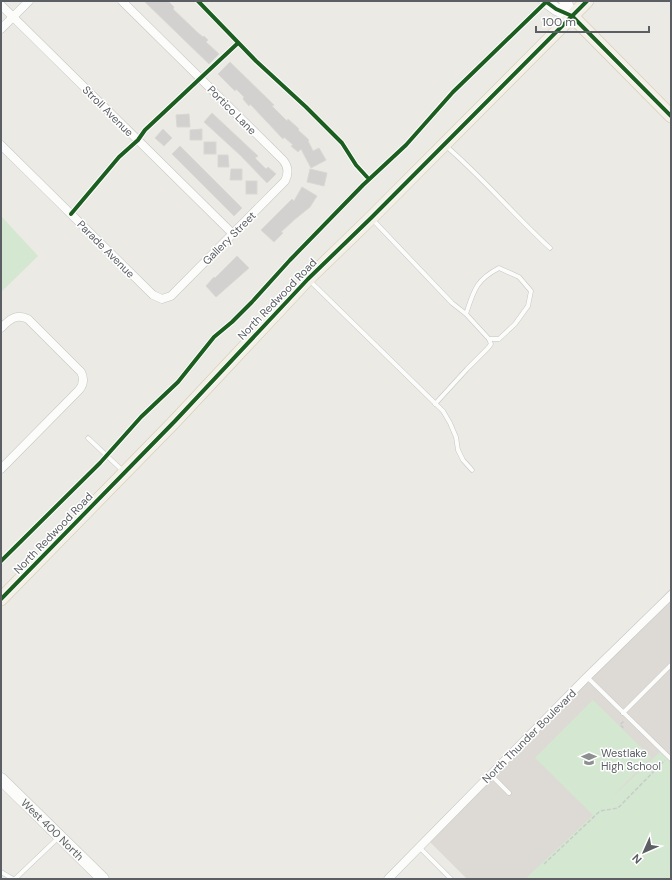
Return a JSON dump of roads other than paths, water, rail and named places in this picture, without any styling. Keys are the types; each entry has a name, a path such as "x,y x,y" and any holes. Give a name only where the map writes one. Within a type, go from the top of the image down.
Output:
{"main road":[{"name":"North Redwood Road","path":"1,600 308,279 588,1"},
{"path":"572,16 671,116"}],"street":[{"path":"1,29 28,1"},
{"name":"Portico Lane","path":"122,1 285,163 288,170"},
{"path":"544,1 556,9 572,16"},
{"path":"565,1 572,16"},
{"name":"Stroll Avenue","path":"1,5 233,234"},
{"name":"Parade Avenue","path":"1,145 153,295 162,299"},
{"name":"Gallery Street","path":"162,299 171,296 285,181 288,170"},
{"path":"1,328 9,320 16,316 22,316 28,319 81,372 83,382 79,390 1,469"},
{"name":"North Thunder Boulevard","path":"388,879 587,677 671,595"},
{"name":"West 400 North","path":"1,779 60,836 98,876"}],"lane":[{"path":"444,144 467,164 527,227 550,248"},
{"path":"371,218 452,303 466,314 489,339 491,344 466,369 435,404"},
{"path":"466,314 474,290 486,275 499,268 520,277 531,291 528,306 515,324 499,339 489,339"},
{"path":"308,279 443,411 456,437 458,450 463,460 472,470"},
{"path":"88,438 124,473"},
{"path":"623,713 671,665"},
{"path":"587,677 671,759"},
{"path":"491,775 509,793"},
{"path":"1,872 14,879 60,836"},
{"path":"419,847 451,879"}],"place":[{"name":"Westlake High School","path":"589,759"}]}
